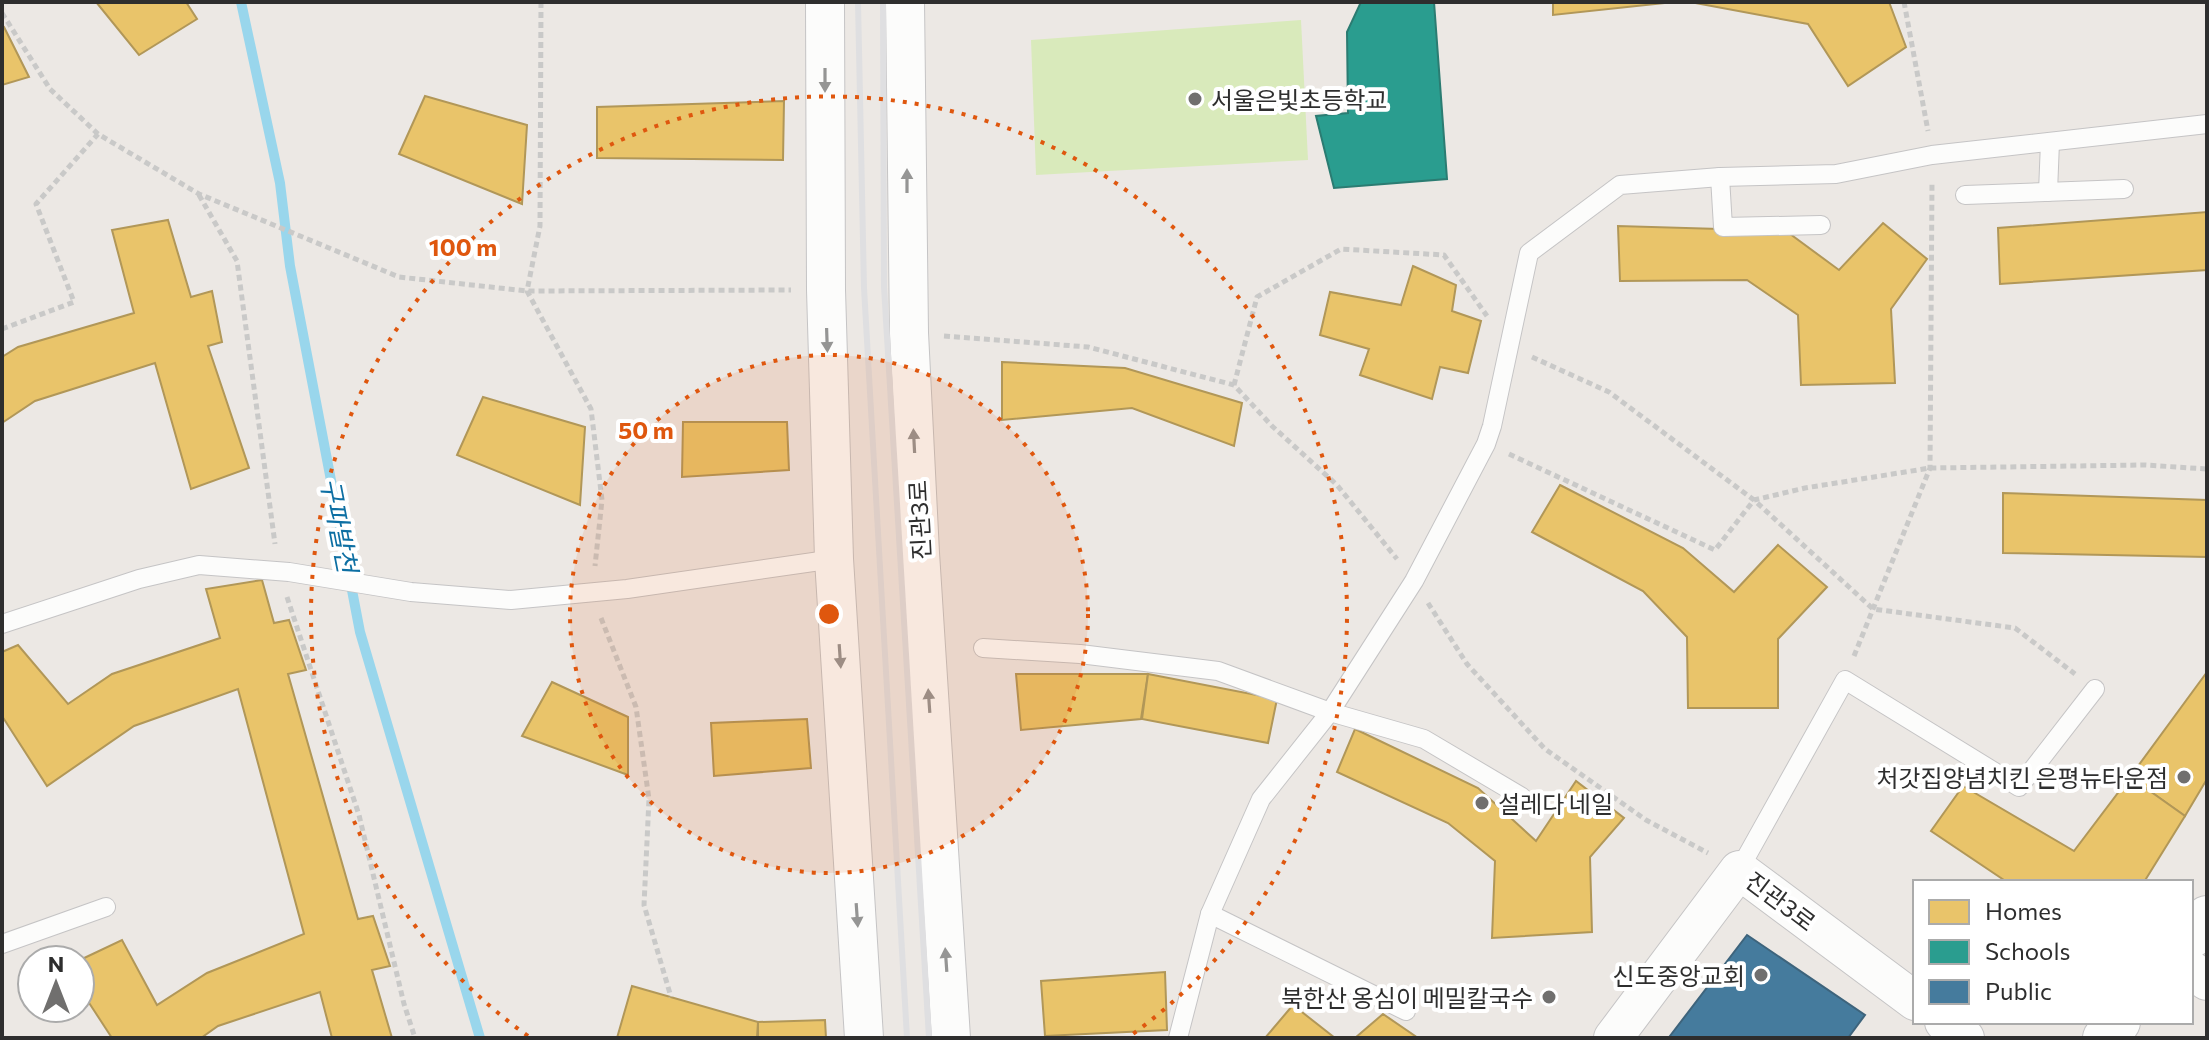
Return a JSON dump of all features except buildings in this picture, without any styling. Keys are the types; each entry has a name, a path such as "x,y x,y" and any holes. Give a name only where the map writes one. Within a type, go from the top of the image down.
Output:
{"street":[{"path":"825,2 826,290 834,559 864,1038"},
{"name":"진관3로","path":"905,2 909,333 951,1038"},
{"name":"진관3로","path":"1613,1038 1721,898 1728,864 1913,1000"},
{"path":"2193,934 2207,918"},
{"path":"1947,1024 1965,1038"}],"lane":[{"path":"1178,1038 1210,914 1261,799 1330,712 1414,581 1486,444 1529,253 1620,185 1720,177 1836,174 1932,155 2207,124"},
{"path":"2048,192 2050,142"},
{"path":"1720,177 1723,227 1821,225"},
{"path":"1965,195 2124,189"},
{"path":"2,624 139,579 199,565 284,572 411,592 511,600 834,559"},
{"path":"983,648 1080,654 1218,671 1330,712 1424,739 1522,797"},
{"path":"1728,864 1845,680 2019,787 2095,689"},
{"path":"2,944 106,907"},
{"path":"1210,914 1406,1011"}],"path":[{"path":"541,2 540,226 527,291 591,409 602,500 591,592 636,707 649,799 644,905 671,997"},
{"path":"1845,680 1930,468 1932,155 1904,2"},
{"path":"2,13 50,89 98,134 199,194 399,277 527,291 804,290"},
{"path":"2,329 74,302 36,204 98,134"},
{"path":"199,194 237,261 284,572 359,815 415,1038"},
{"path":"1234,385 1257,297 1341,249 1444,255 1509,346 1609,392 1754,500 1873,609 2015,628 2095,689"},
{"path":"931,335 1088,347 1234,385 1272,426 1337,485 1414,581 1467,664 1545,749 1646,820 1728,864"},
{"path":"1486,444 1715,550 1754,500 1805,488 1930,468 2145,465 2207,469"}],"green space":[{"path":"1301,20 1308,160 1036,175 1031,40"}],"waterway":[{"name":"구파발천","path":"241,2 280,183 290,266 360,632 480,1038"}],"railway":[{"path":"858,2 864,288 907,1038"},
{"path":"883,2 884,287 929,1038"}],"place":[{"name":"서울은빛초등학교","path":"1195,99"},
{"name":"처갓집양념치킨 은평뉴타운점","path":"2184,777"},
{"name":"설레다 네일","path":"1482,803"},
{"name":"신도중앙교회","path":"1761,975"},
{"name":"북한산 옹심이 메밀칼국수","path":"1549,997"}]}
